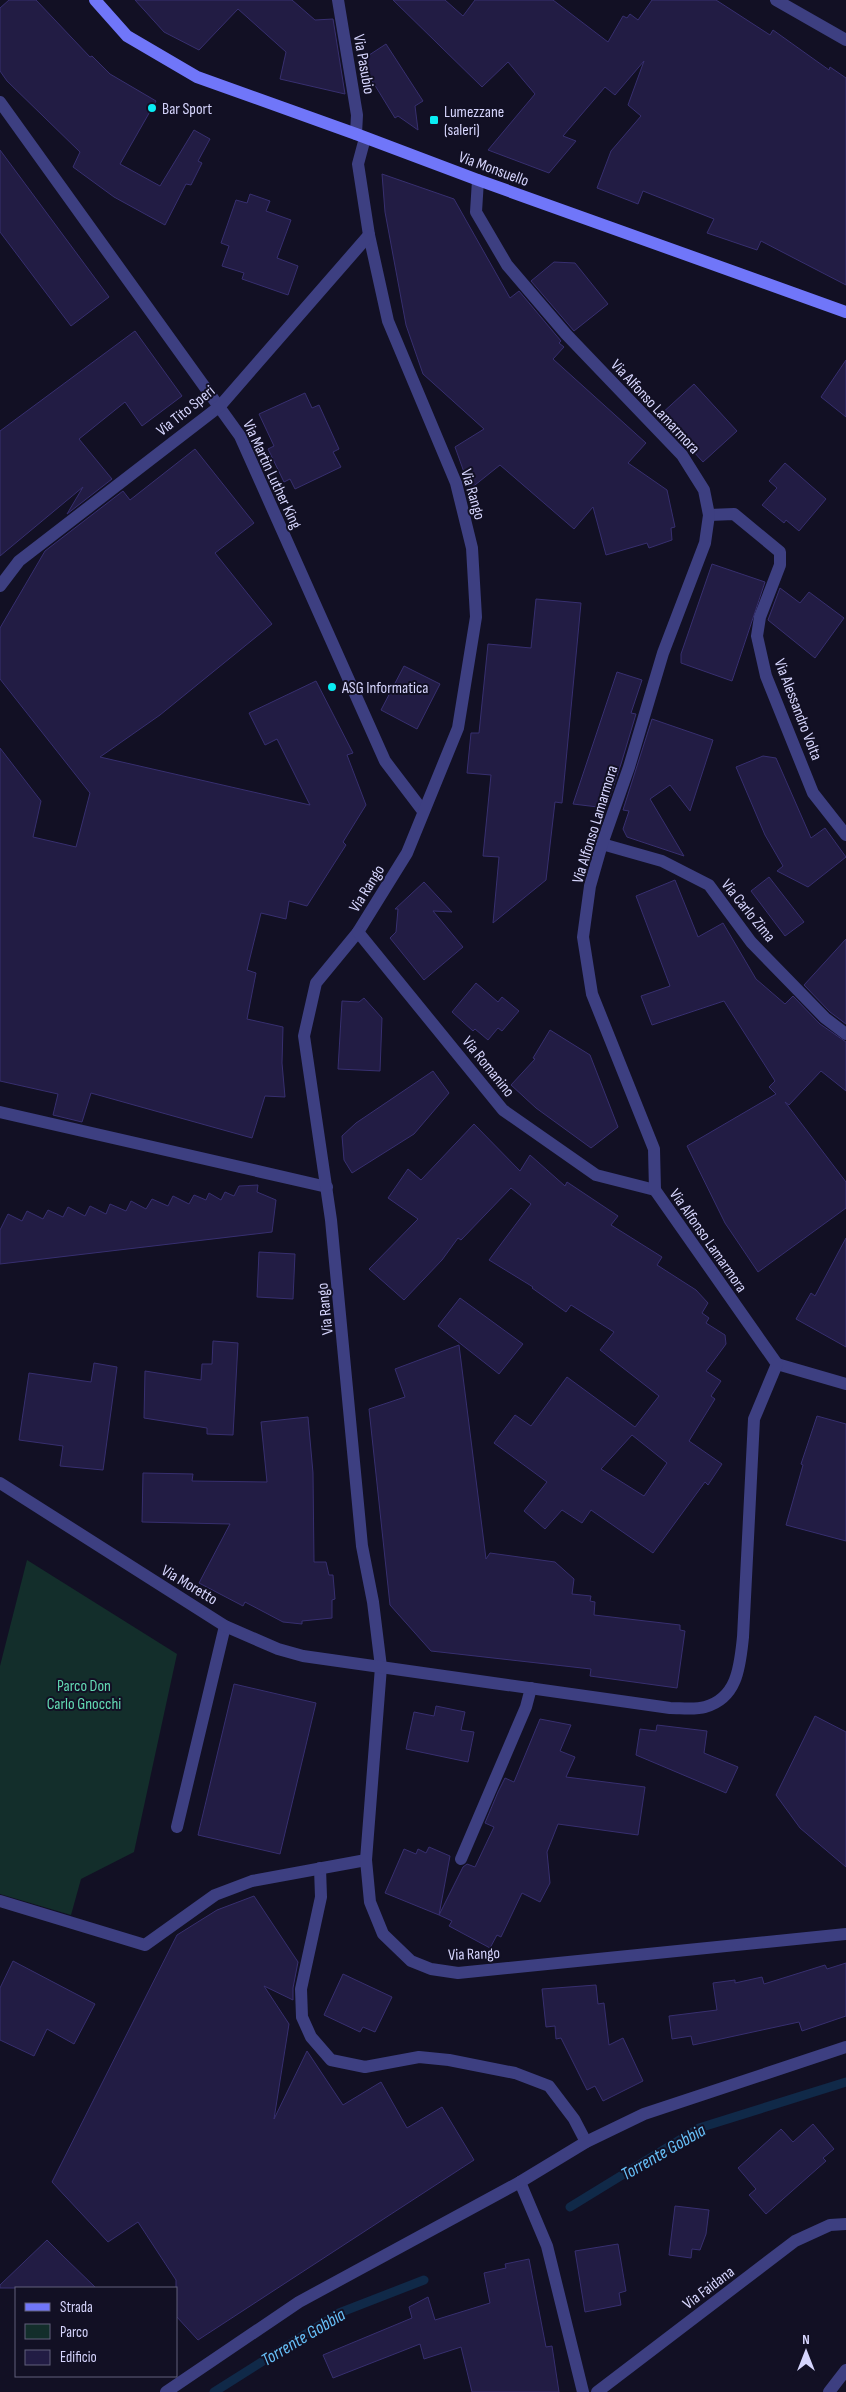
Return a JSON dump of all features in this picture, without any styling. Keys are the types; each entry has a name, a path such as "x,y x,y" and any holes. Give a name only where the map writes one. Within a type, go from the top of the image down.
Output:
{"main road":[{"name":"Via Monsuello","path":"95,0 127,36 197,77 846,312"}],"street":[{"name":"Via Pasubio","path":"338,0 361,136"},
{"path":"776,0 846,40"},
{"name":"Via Martin Luther King","path":"0,102 240,436 385,761 423,811"},
{"name":"Via Rango","path":"361,136 358,164 369,235 388,321 456,483 472,548 476,617 458,728 407,853 358,932 316,983 304,1036 327,1187 362,1546 373,1602 381,1668 366,1860 370,1902 383,1934 411,1961 431,1969 458,1973 846,1934"},
{"name":"Via Alfonso Lamarmora","path":"478,180 476,212 507,264 566,334 682,455 704,490 709,514 705,543 663,653 629,767 602,844 590,886 583,937 592,994 654,1149 655,1190 776,1364"},
{"name":"Via Tito Speri","path":"0,586 19,561 220,406 369,235"},
{"name":"Via Alessandro Volta","path":"709,514 734,514 780,552 780,565 760,617 757,636 758,644 766,676 814,793 846,835"},
{"name":"Via Carlo Zima","path":"602,844 662,862 709,886 751,942 825,1018 846,1034"},
{"name":"Via Romanino","path":"358,932 503,1110 596,1176 655,1190"},
{"path":"0,1112 327,1187"},
{"path":"381,1668 670,1708 705,1707 727,1694 738,1673 743,1637 754,1419 776,1364 846,1384"},
{"name":"Via Moretto","path":"0,1483 225,1626 278,1649 303,1656 381,1668"},
{"path":"177,1827 225,1626"},
{"path":"461,1859 526,1708 531,1688"},
{"path":"0,1901 145,1945 215,1895 252,1881 366,1860"},
{"path":"320,1868 321,1897 301,1990 302,2017 311,2037 331,2060 365,2067 419,2057 449,2060 515,2073 549,2086 574,2119 586,2142"},
{"path":"166,2392 299,2302 520,2182 586,2142 644,2114 846,2047"},
{"path":"520,2182 547,2246 584,2392"},
{"name":"Via Faidana","path":"597,2392 795,2241 830,2225 846,2224"},
{"path":"828,2392 846,2370"}],"green space":[{"name":"Parco Don Carlo Gnocchi","path":"27,1560 177,1654 134,1852 81,1879 71,1915 0,1894 0,1666"}],"building":[{"path":"9,0 36,0 90,57 92,56 110,74 156,101 120,164 160,186 194,130 210,139 198,161 202,163 191,185 186,184 165,225 114,197 73,167 80,152 7,81 0,71 0,8"},
{"path":"135,0 292,0 315,20 333,19 345,94 280,79 286,52 238,9 199,50 164,32"},
{"path":"393,0 445,0 463,16 475,0 553,0 608,42 623,16 627,18 630,14 638,20 652,0 716,0 770,35 773,30 829,70 830,67 846,78 846,285 761,241 757,250 707,233 714,219 643,191 638,204 597,188 611,151 641,116 628,105 644,61 615,95 605,87 563,136 576,141 549,173 488,150 535,94 508,62 482,87"},
{"path":"386,44 423,101 415,106 418,130 398,116 395,118 360,61"},
{"path":"0,150 109,297 71,326 0,232"},
{"path":"382,174 454,199 510,298 519,291 561,341 559,343 564,347 553,359 646,443 628,463 667,490 675,527 671,528 672,540 649,548 647,543 606,555 593,507 574,529 500,465 470,489 455,447 484,429 423,374 406,325 385,212"},
{"path":"250,194 270,201 266,211 291,220 277,258 298,266 288,295 242,279 244,273 222,266 229,246 221,243 236,200 247,203"},
{"path":"554,262 575,263 608,304 574,331 531,281"},
{"path":"135,331 182,396 142,426 125,402 79,439 112,479 67,514 83,487 0,556 0,431"},
{"path":"846,360 846,417 821,397"},
{"path":"694,384 737,431 703,462 660,415"},
{"path":"305,393 312,408 319,405 339,449 333,452 341,467 295,489 290,479 284,482 268,449 274,446 259,414"},
{"path":"195,449 254,523 215,553 272,624 160,715 100,757 310,805 277,739 265,745 249,713 316,681 353,753 347,755 366,805 343,842 346,845 307,906 289,901 286,919 261,913 247,970 256,973 247,1019 283,1027 282,1063 285,1097 265,1096 252,1138 91,1093 82,1122 53,1115 58,1094 0,1081 0,748 41,801 33,837 76,847 90,793 0,679 0,628 45,551 123,491 130,500"},
{"path":"785,463 826,499 799,531 786,520 784,523 762,505 777,488 769,481"},
{"path":"712,564 765,582 732,681 681,663 681,654"},
{"path":"780,588 800,603 809,592 844,618 815,658 768,620"},
{"path":"536,599 581,603 562,803 555,802 546,880 493,923 499,857 483,856 491,775 467,773 471,733 479,733 488,644 531,648"},
{"path":"404,666 440,684 417,729 381,710"},
{"path":"617,672 642,680 631,713 636,714 621,764 606,808 573,804"},
{"path":"652,719 713,740 690,811 670,785 650,799 684,856 627,837 623,829 629,811 623,810"},
{"path":"763,756 776,758 811,838 825,828 846,857 808,887 777,871 783,866 765,835 736,767"},
{"path":"769,877 804,922 785,936 751,891"},
{"path":"675,880 698,937 723,923 756,979 785,1004 793,996 820,1024 846,1042 846,1091 821,1071 789,1105 785,1102 846,1182 846,1208 758,1272 725,1223 687,1146 776,1094 769,1087 775,1081 724,1001 652,1025 641,996 670,986 636,896"},
{"path":"424,882 452,912 433,911 463,947 424,980 390,938 396,932 398,909 395,909"},
{"path":"846,939 846,1024 830,1012 804,985"},
{"path":"476,983 498,1002 502,997 519,1011 502,1031 498,1028 488,1040 475,1029 473,1031 452,1012"},
{"path":"364,998 382,1018 380,1071 338,1069 342,1001 359,1002"},
{"path":"550,1030 590,1055 618,1127 591,1148 536,1108 511,1085 535,1059 533,1058"},
{"path":"433,1071 449,1093 414,1134 352,1173 344,1160 342,1136 356,1123"},
{"path":"474,1124 520,1171 530,1155 565,1186 567,1182 618,1216 611,1225 662,1257 657,1265 696,1290 708,1303 702,1313 709,1318 706,1323 725,1335 726,1344 706,1371 721,1381 711,1396 715,1399 689,1441 722,1464 708,1485 705,1482 653,1553 591,1510 582,1523 562,1510 545,1529 524,1511 547,1482 494,1443 515,1415 531,1426 567,1377 635,1427 659,1396 600,1350 614,1332 571,1305 566,1312 533,1287 489,1260 531,1204 511,1188 461,1240 458,1238 442,1260 404,1300 369,1269 418,1219 388,1198 408,1169 421,1180","holes":["632,1435 667,1463 644,1496 601,1469"]},
{"path":"258,1185 257,1192 276,1200 272,1232 0,1264 0,1230 8,1214 22,1221 27,1211 43,1219 48,1210 63,1217 68,1207 85,1216 90,1206 106,1214 110,1204 126,1211 131,1201 146,1209 152,1199 168,1206 173,1196 189,1204 194,1195 206,1200 209,1193 221,1200 225,1192 234,1196 239,1186"},
{"path":"846,1238 846,1347 796,1319 811,1293 815,1296"},
{"path":"259,1252 295,1254 293,1299 257,1297"},
{"path":"460,1298 523,1344 499,1374 438,1326"},
{"path":"213,1341 238,1343 233,1435 207,1434 207,1428 144,1418 145,1371 201,1380 202,1364 212,1364"},
{"path":"459,1345 486,1559 490,1553 555,1562 574,1579 572,1594 591,1596 590,1601 595,1602 594,1615 680,1625 680,1630 685,1631 677,1688 590,1676 591,1669 431,1651 390,1605 369,1409 405,1397 395,1369"},
{"path":"94,1363 117,1367 103,1470 60,1466 63,1446 19,1440 29,1373 91,1382"},
{"path":"817,1416 846,1424 846,1541 786,1525 803,1465 801,1464"},
{"path":"308,1417 313,1473 314,1562 326,1562 329,1575 333,1575 335,1599 332,1600 332,1618 302,1621 302,1624 283,1622 245,1602 243,1606 199,1583 230,1524 142,1522 143,1473 193,1474 192,1481 267,1482 261,1422"},
{"path":"234,1684 316,1703 280,1854 198,1835"},
{"path":"436,1706 465,1712 461,1730 474,1732 468,1762 406,1749 414,1712 434,1716"},
{"path":"815,1716 846,1732 846,1867 800,1828 776,1795"},
{"path":"540,1719 571,1725 560,1751 575,1757 566,1777 645,1787 638,1835 558,1824 547,1852 550,1883 540,1902 522,1893 501,1937 497,1935 490,1948 449,1926 452,1921 439,1915 463,1867 467,1864 475,1867 494,1827 485,1823 498,1792 505,1778 514,1782"},
{"path":"657,1725 707,1731 704,1753 738,1767 726,1793 636,1755 640,1729 656,1731"},
{"path":"429,1847 450,1856 439,1915 385,1893 404,1849 416,1854 418,1849 426,1853"},
{"path":"254,1896 298,1962 293,1988 293,2000 264,1986 289,2024 274,2119 307,2051 343,2105 381,2082 407,2128 442,2107 474,2160 198,2340 178,2318 178,2287 176,2287 176,2280 138,2222 108,2242 52,2182 177,1935 217,1910"},
{"path":"13,1961 95,2004 74,2044 47,2029 34,2056 0,2040 0,1988"},
{"path":"846,1963 846,2016 802,2031 799,2022 693,2045 691,2036 672,2039 669,2016 717,2010 713,1983 735,1980 735,1983 762,1977 764,1984 825,1965 827,1969"},
{"path":"343,1974 392,1997 375,2032 363,2027 360,2032 324,2015"},
{"path":"596,1985 598,2004 604,2003 609,2045 623,2038 643,2081 603,2101 595,2086 587,2090 561,2038 556,2039 555,2026 546,2027 542,1989"},
{"path":"813,2124 834,2149 823,2158 826,2161 766,2214 749,2195 756,2189 738,2168 781,2129 793,2142"},
{"path":"675,2206 709,2210 706,2234 700,2250 692,2249 691,2258 669,2255"},
{"path":"47,2240 95,2287 0,2288 0,2285"},
{"path":"618,2244 626,2291 619,2293 621,2305 585,2312 575,2251"},
{"path":"529,2259 546,2347 552,2346 559,2392 472,2392 461,2347 424,2359 420,2344 333,2378 323,2355 412,2318 409,2307 428,2297 435,2320 490,2303 484,2273 506,2268 505,2264"}],"waterway":[{"name":"Torrente Gobbia","path":"570,2207 699,2128 846,2082"},
{"name":"Torrente Gobbia","path":"214,2392 339,2313 424,2280"}],"place":[{"name":"Bar Sport","path":"152,108"},
{"name":"Lumezzane (saleri)","path":"434,120"},
{"name":"ASG Informatica","path":"332,687"}]}
